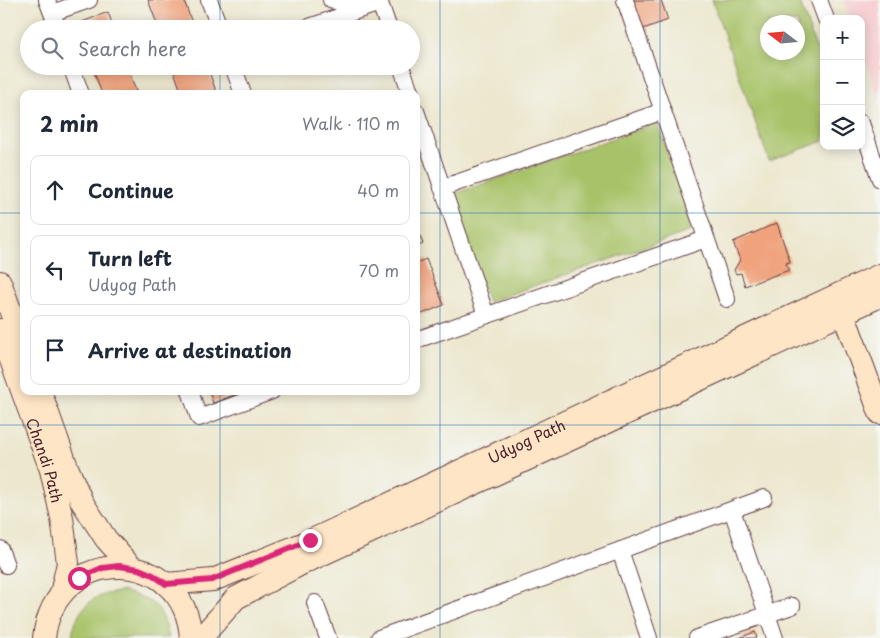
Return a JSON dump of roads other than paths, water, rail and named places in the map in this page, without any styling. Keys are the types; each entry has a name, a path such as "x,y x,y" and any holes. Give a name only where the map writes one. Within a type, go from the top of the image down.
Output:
{"main road":[{"name":"Udyog Path","path":"200,638 236,598 301,564 840,305 880,275"},
{"path":"0,282 20,337"},
{"name":"Udyog Path","path":"166,584 212,580 310,540 840,305 880,296"},
{"path":"840,305 880,414"},
{"name":"Chandi Path","path":"0,330 20,385"},
{"name":"Chandi Path","path":"24,395 51,470 62,518 68,563 61,594"},
{"name":"Chandi Path","path":"41,395 67,467 82,502 106,540 132,568"},
{"path":"43,634 50,612 61,594 79,578 102,568 119,566 139,569 153,575 166,584 182,603 190,623 191,638"}],"street":[{"path":"52,14 89,0"},
{"path":"210,0 217,20"},
{"path":"330,0 348,4 385,2"},
{"path":"625,0 727,298"},
{"path":"819,0 825,15"},
{"path":"330,20 385,2"},
{"path":"385,2 387,20"},
{"path":"74,75 80,90"},
{"path":"237,75 242,90"},
{"path":"404,75 409,90"},
{"path":"442,188 662,111"},
{"path":"420,122 486,315"},
{"path":"865,136 880,179"},
{"path":"420,339 706,239"},
{"path":"191,395 199,418 261,395"},
{"path":"379,638 764,498"},
{"path":"732,510 775,638"},
{"path":"0,549 6,565"},
{"path":"620,550 649,638"},
{"path":"315,603 328,638"},
{"path":"698,638 792,606"}]}
